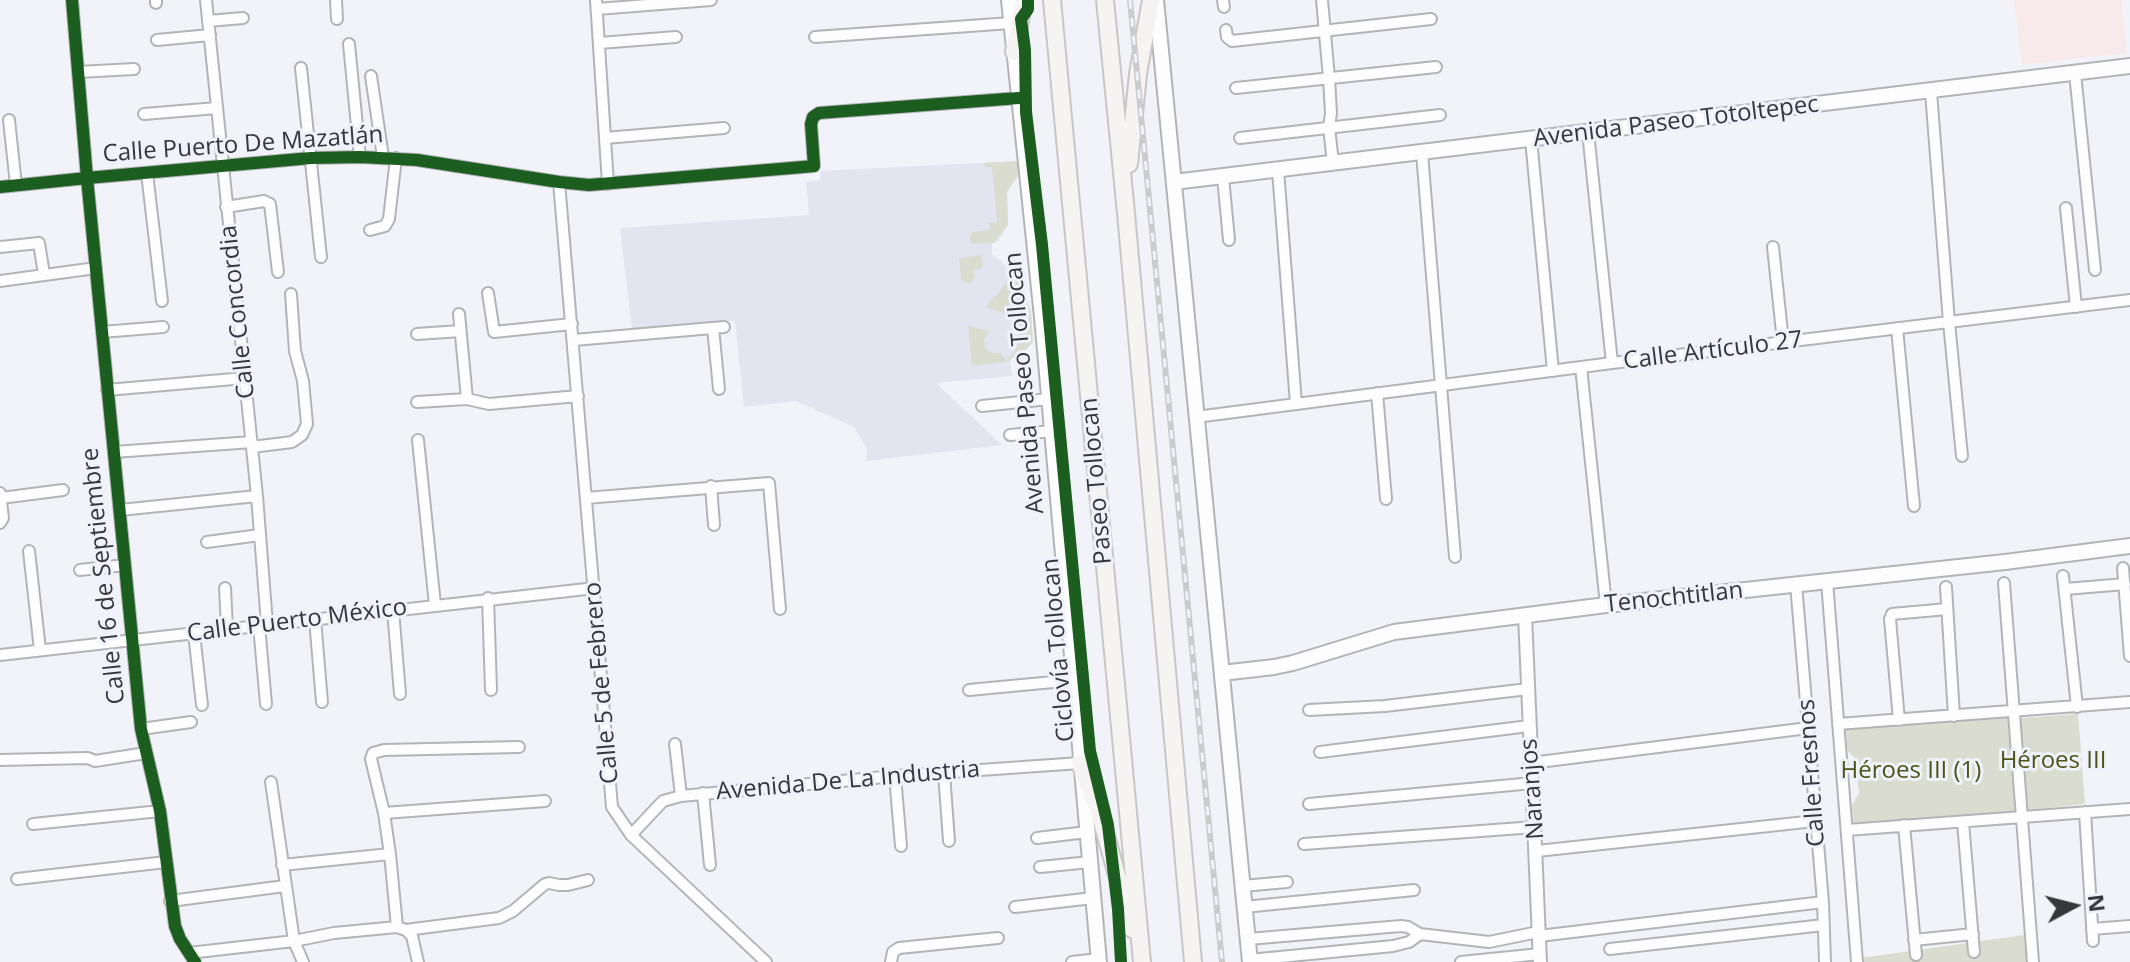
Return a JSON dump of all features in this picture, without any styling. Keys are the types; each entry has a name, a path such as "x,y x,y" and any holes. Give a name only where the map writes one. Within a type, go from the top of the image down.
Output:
{"highway":[{"path":"1014,52 1024,0"},
{"name":"Paseo Tollocan","path":"1052,0 1142,962"},
{"path":"1105,0 1193,962"},
{"path":"1126,213 1137,87 1153,0"},
{"path":"1080,763 1099,811 1142,962"}],"main road":[{"name":"Avenida Paseo Tollocan","path":"1009,0 1049,399 1099,960"},
{"path":"1153,0 1174,182 1250,961"},
{"name":"Avenida Paseo Totoltepec","path":"1174,182 2130,66"},
{"name":"Tenochtitlan","path":"1222,673 1293,663 1394,632 2130,546"}],"street":[{"name":"Calle 16 de Septiembre","path":"72,0 141,729 160,811 170,901 177,933 192,958"},
{"name":"Calle Concordia","path":"206,0 257,496 266,704"},
{"path":"336,0 337,19"},
{"path":"608,184 596,4 711,0"},
{"path":"1322,0 1336,163"},
{"path":"208,21 243,18"},
{"path":"1226,30 1227,37 1232,41 1431,19"},
{"path":"815,37 1011,23"},
{"path":"157,40 210,35"},
{"path":"599,43 676,37"},
{"path":"349,44 360,157"},
{"path":"1236,88 1436,67"},
{"path":"301,68 321,257"},
{"path":"78,72 134,69"},
{"path":"2075,73 2095,270"},
{"path":"371,76 383,157"},
{"path":"1931,92 1962,456"},
{"name":"Calle Puerto De Mazatlán","path":"0,187 311,158 360,157 396,158 559,182 608,184 814,166 811,121 824,111 1019,98"},
{"path":"144,114 217,108"},
{"path":"1240,138 1440,115"},
{"path":"9,120 16,185"},
{"path":"605,138 724,128"},
{"path":"1588,132 1612,363"},
{"path":"1531,139 1553,371"},
{"path":"1422,153 1455,557"},
{"path":"370,230 385,226 389,219 396,158"},
{"path":"1278,170 1296,404"},
{"path":"147,173 162,301"},
{"path":"1223,177 1229,240"},
{"name":"Calle 5 de Febrero","path":"559,182 611,801 617,816 631,835 766,962"},
{"path":"226,207 268,203 278,272"},
{"path":"2066,208 2076,307"},
{"path":"0,247 39,243 44,274"},
{"path":"1773,247 1783,342"},
{"path":"0,281 96,268"},
{"path":"488,293 494,332 572,324"},
{"path":"114,452 296,441 307,424 303,381 295,351 291,294"},
{"name":"Calle Artículo 27","path":"1196,417 2130,300"},
{"path":"459,314 467,399"},
{"path":"102,332 163,327"},
{"path":"574,340 718,327 719,389"},
{"path":"1897,328 1914,506"},
{"path":"417,334 460,331"},
{"path":"1581,367 1606,605"},
{"path":"107,390 245,378"},
{"path":"1377,393 1386,499"},
{"path":"417,402 467,399 489,404 578,396"},
{"path":"982,406 1049,399"},
{"path":"1010,435 1052,431"},
{"path":"418,440 435,605"},
{"path":"586,498 769,483 780,609"},
{"path":"711,486 714,525"},
{"path":"0,523 3,518 0,496 63,490"},
{"path":"120,510 257,496"},
{"path":"207,542 260,535"},
{"path":"29,551 40,650"},
{"path":"80,570 125,565"},
{"path":"2123,568 2130,656"},
{"path":"2063,576 2077,707"},
{"path":"1827,581 1857,962"},
{"path":"2004,583 2033,962"},
{"name":"Calle Fresnos","path":"1796,584 1823,902 1825,962"},
{"path":"2065,589 2125,584"},
{"path":"1946,587 1954,716"},
{"path":"225,588 227,628"},
{"name":"Calle Puerto México","path":"0,655 595,588"},
{"path":"488,598 491,690"},
{"path":"1899,720 1892,614 1947,609"},
{"path":"393,610 400,694"},
{"name":"Naranjos","path":"1525,615 1540,958"},
{"path":"315,619 322,702"},
{"path":"194,633 202,705"},
{"path":"969,690 1074,680"},
{"path":"1309,710 1385,706 1528,689"},
{"path":"1838,724 2130,702"},
{"path":"141,729 191,722"},
{"path":"1320,752 1529,726"},
{"path":"1531,763 1808,728"},
{"path":"675,744 681,796"},
{"path":"418,962 413,940 402,929 384,813 371,759 373,753 519,747"},
{"path":"0,760 88,758 95,761 146,753"},
{"name":"Avenida De La Industria","path":"631,835 663,801 681,796 1080,763"},
{"path":"944,773 949,841"},
{"path":"895,776 901,846"},
{"path":"271,782 294,941 303,962"},
{"path":"1309,804 1533,783"},
{"path":"703,793 710,865"},
{"path":"384,813 545,801"},
{"path":"1847,830 2130,809"},
{"path":"33,824 160,811"},
{"path":"2085,812 2093,935 2130,926"},
{"path":"1537,851 1815,821"},
{"path":"1963,822 1974,952"},
{"path":"1904,825 1916,955"},
{"path":"1304,844 1535,827"},
{"path":"1037,838 1087,832"},
{"path":"282,865 390,854"},
{"path":"17,879 166,862"},
{"path":"1040,867 1090,862"},
{"path":"192,958 334,933 499,918 513,911 545,884 568,885 588,880"},
{"path":"1242,886 1287,882"},
{"path":"170,901 285,886"},
{"path":"1244,907 1414,890"},
{"path":"1015,907 1093,898"},
{"path":"1248,939 1401,926 1420,934 1489,942 1823,902"},
{"path":"1610,949 1824,925"},
{"path":"1250,961 1393,946 1409,942 1420,934"},
{"path":"1914,940 1973,934"},
{"path":"891,962 893,952 899,948 998,938"},
{"path":"1461,962 1540,958"},
{"path":"1072,962 1099,960"}],"shaded area":[{"path":"2014,0 2121,0 2127,53 2022,65"},
{"path":"1017,161 1019,175 1007,192 1008,225 992,244 992,254 1007,266 1013,261 1022,264 1033,342 1017,359 1010,358 1012,376 936,383 1002,445 866,461 867,449 854,427 796,401 744,407 735,321 632,329 620,228 809,215 806,182 820,180 820,171"}],"green space":[{"path":"1017,161 1021,170 1007,192 1008,225 994,243 973,244 969,238 972,232 990,230 989,223 997,222 992,167 985,167 984,163"},
{"path":"982,255 983,265 973,270 975,277 970,284 961,280 959,258"},
{"path":"1013,261 1023,267 1022,278 1031,311 1033,342 1017,359 972,366 968,326 990,331 984,340 985,348 992,353 1000,353 1006,360 1017,346 1018,332 1009,317 986,308 1014,272 1008,266"},
{"name":"Héroes III","path":"2078,714 2085,804 2027,810 2020,718"},
{"name":"Héroes III (1)","path":"2009,717 2016,811 1853,823 1852,805 1859,793 1855,758 1847,750 1846,729"},
{"path":"2031,934 2033,962 1861,962 1861,958"}],"railway":[{"path":"1130,0 1222,962"}],"cycle path":[{"path":"72,0 141,729 160,811 175,926 195,962"},
{"name":"Ciclovía Tollocan","path":"1028,0 1028,9 1021,19 1026,112 1042,245 1090,751 1108,825 1121,962"},
{"path":"0,187 311,158 417,160 589,185 803,167 814,166 811,124 813,117 819,113 1019,98"}]}
